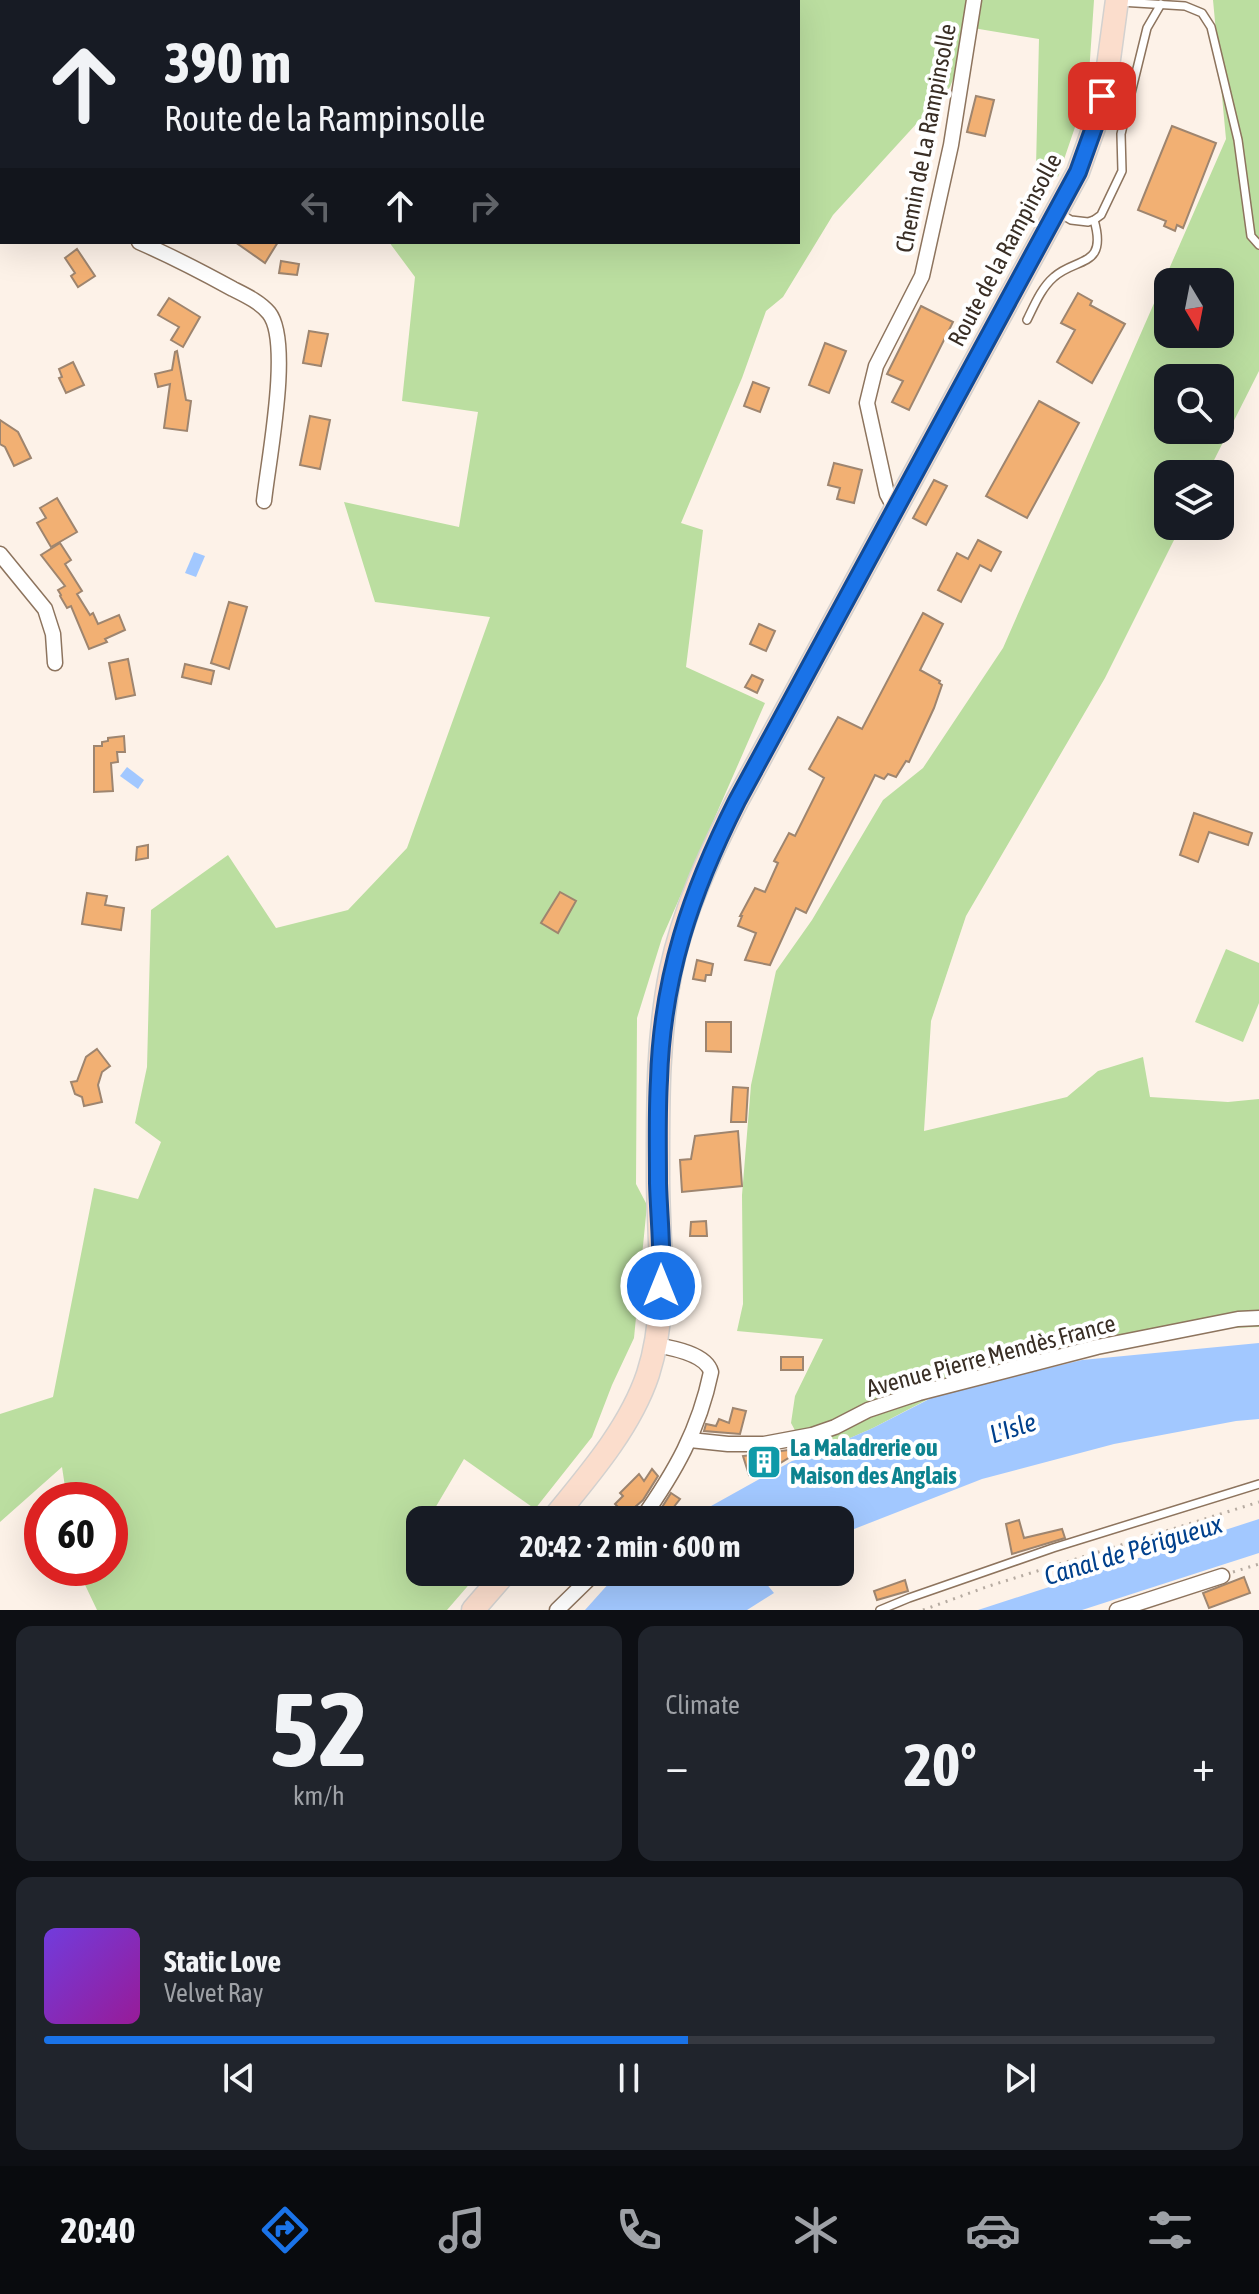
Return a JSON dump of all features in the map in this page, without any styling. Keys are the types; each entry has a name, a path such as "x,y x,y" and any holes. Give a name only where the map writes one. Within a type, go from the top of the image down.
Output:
{"main road":[{"name":"Route de la Rampinsolle","path":"564,1506 604,1457 647,1378 656,1345 662,1265 658,1181 659,1078 671,968 693,899 710,854 743,789 1078,172 1097,119 1117,1"},
{"path":"473,1610 494,1586"}],"street":[{"name":"Chemin de La Rampinsolle","path":"895,509 887,494 867,403 876,366 922,276 951,145 974,0"},
{"path":"143,244 193,267 257,303 270,314 277,335 279,368 264,501"},
{"path":"0,554 45,609 53,634 55,663"},
{"name":"Avenue Pierre Mendès France","path":"690,1440 764,1444 812,1435 868,1410 1097,1347 1238,1319 1259,1318"},
{"path":"650,1506 690,1440 711,1372 704,1360 656,1345"},
{"path":"1117,1610 1222,1576"},
{"path":"557,1610 582,1586"}],"lane":[{"path":"1117,1 1185,6 1202,13 1211,27 1238,140 1251,236 1259,245"},
{"path":"1057,212 1071,220 1088,222 1101,215 1122,171 1121,134 1147,28 1161,4"},
{"path":"1027,320 1042,291 1055,276 1090,258 1099,240 1094,220"},
{"path":"880,1610 1053,1548 1259,1484"}],"path":[{"path":"923,1610 989,1586 1259,1502"},
{"path":"1222,1576 1259,1564"}],"green space":[{"path":"800,0 1094,0 1088,89 1058,177 1036,167 1039,39 973,28 950,87 833,215 783,297 766,311 742,378 681,523 703,530 686,667 765,703 662,938 637,1018 636,1184 647,1205 634,1338 592,1437 537,1506 531,1506 464,1459 436,1506 406,1506 406,1586 468,1586 447,1610 97,1610 86,1586 128,1586 128,1482 64,1482 62,1467 45,1482 24,1482 24,1501 0,1522 0,1414 53,1397 94,1188 138,1199 161,1142 135,1123 147,1067 151,910 228,855 276,928 348,910 407,848 490,617 375,602 344,502 459,527 478,412 402,401 415,277 390,244 800,244"},
{"path":"1213,0 1259,0 1259,371 1234,421 1234,364 1154,364 1154,444 1222,444 1214,460 1154,460 1154,540 1174,540 1105,678 966,916 931,1021 924,1131 1067,1097 1098,1071 1143,1057 1150,1097 1228,1102 1259,1099 1259,1327 1230,1328 1056,1361 934,1396 873,1428 809,1456 791,1423 795,1396 823,1339 737,1331 743,1304 742,1195 751,1085 776,971 812,920 883,800 923,768 1003,648 1154,303 1154,348 1234,348 1234,268 1169,268 1226,139"},
{"path":"1226,949 1259,963 1259,1003 1243,1042 1195,1022"}],"water":[{"path":"194,552 205,556 196,577 185,573"},
{"path":"127,767 144,780 138,789 120,776"},
{"name":"L'Isle","path":"1259,1343 1259,1419 1114,1444 982,1479 854,1529 854,1506 711,1506 792,1461 873,1428 939,1394 1082,1360"},
{"path":"1259,1519 1259,1553 1082,1610 978,1610"},
{"path":"606,1586 768,1586 774,1593 747,1610 585,1610"}],"building":[{"path":"976,96 994,100 985,136 967,132"},
{"path":"1172,126 1216,143 1183,228 1177,225 1175,231 1164,226 1166,221 1138,210"},
{"path":"238,244 277,244 265,263"},
{"path":"77,249 95,276 78,287 71,276 75,273 65,258"},
{"path":"281,261 299,264 297,275 279,273"},
{"path":"1078,293 1092,301 1090,305 1125,324 1092,383 1057,362 1075,330 1061,323"},
{"path":"169,298 200,317 183,347 171,340 179,327 158,315"},
{"path":"921,306 953,322 909,410 892,402 903,381 887,374"},
{"path":"309,331 328,334 321,366 303,363"},
{"path":"825,343 846,351 829,393 809,385"},
{"path":"177,351 186,400 191,401 187,431 164,428 170,384 158,387 155,374 172,370"},
{"path":"73,362 84,385 66,393 59,378 62,377 59,369"},
{"path":"753,382 769,388 760,412 744,406"},
{"path":"1039,401 1079,423 1027,518 986,496"},
{"path":"310,416 330,420 320,469 300,465"},
{"path":"0,420 18,432 31,458 14,466 5,447 0,444"},
{"path":"834,463 862,470 854,503 837,499 840,488 828,485"},
{"path":"934,480 947,486 926,525 913,518"},
{"path":"57,498 77,532 51,547 37,523 46,518 40,508"},
{"path":"978,540 1001,552 991,571 980,565 961,602 938,590 957,553 968,559"},
{"path":"60,543 71,560 65,564 82,591 77,594 90,615 93,613 98,624 119,615 125,630 89,649 71,606 67,608 60,596 58,590 65,586 41,555"},
{"path":"229,602 247,607 229,669 211,663"},
{"path":"923,613 943,624 920,670 942,685 909,762 906,761 896,777 888,774 884,779 875,775 806,913 796,908 770,965 745,960 756,933 738,926 740,916 755,888 765,892 778,863 774,861 789,833 795,836 824,778 809,769 838,717 862,729"},
{"path":"759,624 775,631 766,651 750,644"},
{"path":"128,659 135,695 116,699 109,663"},
{"path":"185,664 214,671 211,684 182,677"},
{"path":"752,675 763,680 757,693 745,687"},
{"path":"124,736 125,752 117,752 118,762 111,763 113,791 94,792 94,746 102,746 108,738"},
{"path":"1194,813 1252,833 1248,845 1209,832 1198,862 1180,855"},
{"path":"148,845 148,858 136,860 137,847"},
{"path":"560,892 576,901 558,933 541,923"},
{"path":"87,893 107,896 105,905 124,908 121,930 82,924"},
{"path":"697,960 713,964 711,975 706,975 705,981 693,979"},
{"path":"706,1022 731,1022 731,1052 706,1051"},
{"path":"97,1049 110,1066 102,1072 98,1085 102,1102 84,1106 82,1097 75,1094 71,1082 77,1081 86,1057"},
{"path":"733,1087 748,1088 746,1122 731,1122"},
{"path":"738,1131 742,1186 682,1192 680,1160 691,1159 695,1136"},
{"path":"706,1221 707,1236 690,1236 691,1222"},
{"path":"781,1357 803,1357 803,1370 781,1370"},
{"path":"733,1408 746,1411 740,1434 704,1431 706,1424 716,1426 719,1419 729,1423"},
{"name":"La Maladrerie ou Maison des Anglais","path":"788,1450 790,1457 749,1475 743,1456"},
{"path":"652,1469 658,1476 636,1506 615,1504 623,1496 620,1493 639,1474 644,1481"},
{"path":"671,1493 680,1499 675,1506 663,1506"},
{"path":"1019,1520 1024,1538 1062,1529 1065,1538 1012,1554 1006,1524"},
{"path":"1244,1577 1250,1593 1209,1608 1203,1593"},
{"path":"905,1580 908,1591 877,1600 874,1591"}],"place":[{"name":"La Maladrerie ou Maison des Anglais","path":"764,1462"}],"route":[{"path":"661,1286 659,1078 671,968 693,899 710,854 737,801 1078,172 1102,96"}],"water label":[{"name":"Canal de Périgueux","path":"1133,1550"}]}
